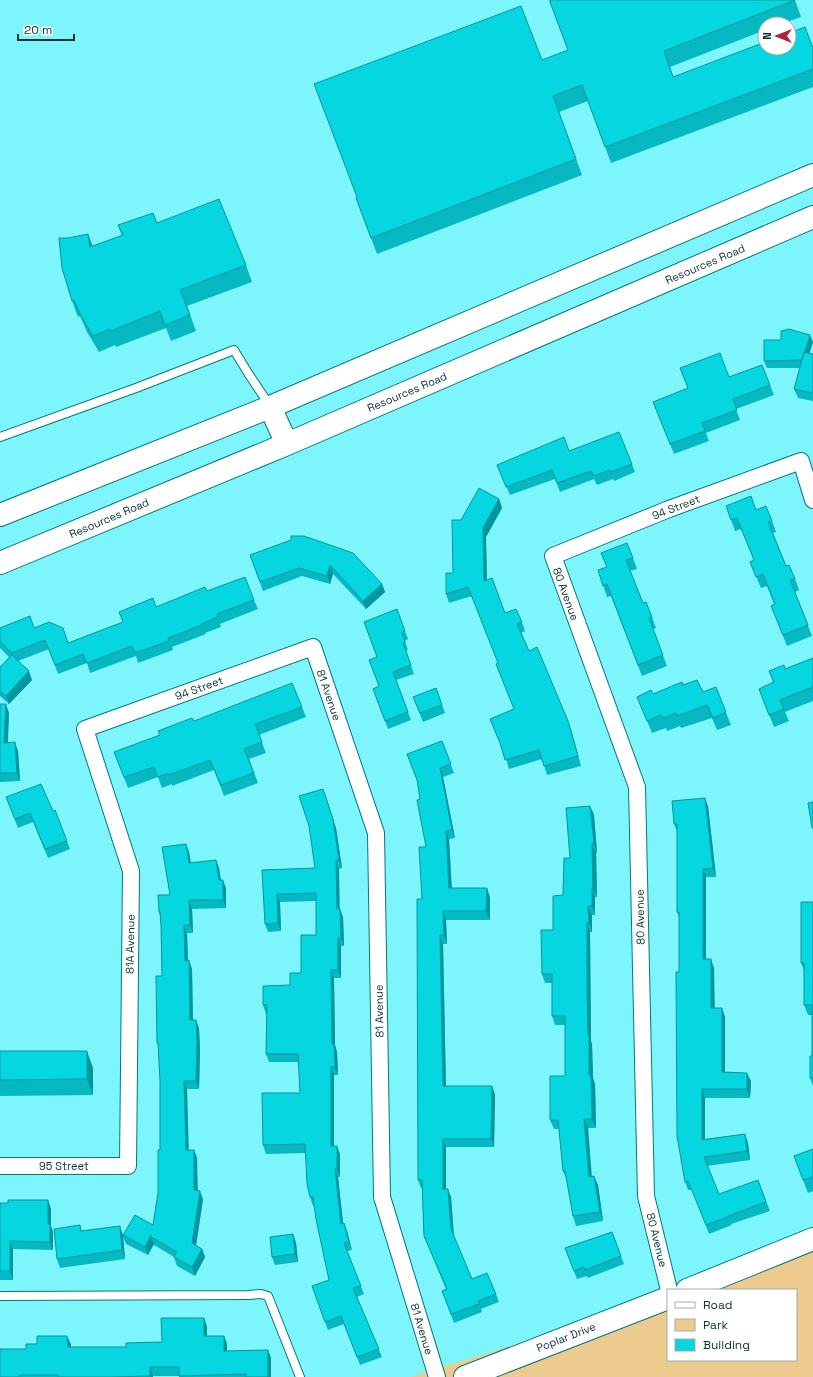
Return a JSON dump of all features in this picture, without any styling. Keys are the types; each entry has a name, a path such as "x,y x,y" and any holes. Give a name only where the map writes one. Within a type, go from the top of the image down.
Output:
{"main road":[{"path":"0,515 270,407 813,175"},
{"name":"Resources Road","path":"0,563 287,444 813,217"},
{"path":"270,407 287,444"},
{"path":"690,1289 813,1240"},
{"name":"Poplar Drive","path":"465,1377 667,1298"}],"street":[{"name":"94 Street","path":"553,556 669,509 800,461 813,500"},
{"name":"80 Avenue","path":"553,556 637,787 646,1196 669,1289"},
{"name":"94 Street","path":"85,729 313,647"},
{"name":"81 Avenue","path":"313,647 376,833 382,1197 437,1377"},
{"name":"81A Avenue","path":"85,729 131,871 128,1166"},
{"name":"95 Street","path":"0,1166 128,1166"}],"lane":[{"path":"0,437 136,388 234,350 270,407"},
{"path":"0,1296 261,1294 268,1296 300,1377"}],"green space":[{"path":"813,1239 813,1377 410,1377 667,1297 667,1361 797,1361 797,1289 689,1289"}],"building":[{"path":"550,0 795,0 664,51 673,77 757,45 757,56 797,56 797,30 805,27 813,48 813,69 605,147 582,85 553,96 576,159 371,238 314,84 521,6 542,60 568,50"},
{"path":"219,199 246,265 180,290 190,315 165,325 160,311 111,331 110,329 93,336 81,316 74,300 72,301 62,268 59,238 68,238 88,234 90,247 123,235 118,225 153,213 157,223"},
{"path":"789,329 810,335 802,360 764,361 764,340 781,340 781,331"},
{"path":"804,352 813,354 813,393 794,389"},
{"path":"720,353 729,377 762,365 770,385 733,399 737,410 702,423 705,431 670,444 653,402 688,388 680,368"},
{"path":"619,432 632,464 611,472 610,470 594,476 591,471 557,483 552,470 506,487 497,465 564,437 569,451"},
{"path":"479,488 499,499 483,528 484,581 492,578 505,613 516,609 522,622 517,624 529,651 537,647 568,721 578,756 544,766 539,750 505,760 490,719 514,709 496,664 498,663 468,587 446,594 446,573 453,573 452,520 461,520"},
{"path":"751,496 756,510 766,506 772,521 768,522 786,566 789,565 795,579 790,580 808,625 783,635 771,606 775,604 763,574 756,577 750,562 754,560 737,518 731,520 726,506"},
{"path":"291,536 304,536 353,553 382,584 363,601 330,565 327,576 299,568 260,582 250,555 291,540"},
{"path":"627,543 633,558 626,560 643,603 646,602 652,617 649,618 663,655 638,665 607,584 603,586 598,570 607,567 601,553"},
{"path":"245,577 254,600 217,614 218,617 202,625 168,638 169,641 135,653 132,646 87,663 83,654 55,665 45,640 12,653 0,642 0,628 30,616 34,628 49,622 63,628 68,643 123,622 119,612 153,598 156,607 205,587 207,591"},
{"path":"397,609 405,631 402,632 405,642 403,643 411,665 393,672 408,712 385,721 373,689 379,686 369,660 377,657 364,622"},
{"path":"12,655 29,671 6,696 0,691 0,667"},
{"path":"813,658 813,687 780,700 784,709 769,715 759,689 774,682 769,671 784,665 785,669"},
{"path":"697,680 703,692 716,687 726,712 713,718 707,705 677,716 676,713 663,718 661,715 647,721 637,697 651,690 653,694 682,682 683,685"},
{"path":"292,683 302,707 255,724 262,742 244,749 254,773 221,785 210,760 169,775 168,773 158,777 154,767 124,777 114,752 160,735 158,731 192,718 194,721"},
{"path":"436,688 442,705 420,713 413,697"},
{"path":"0,704 6,704 4,743 15,742 17,773 0,773"},
{"path":"442,741 451,764 440,768 452,830 446,831 449,888 487,888 486,911 443,911 444,935 440,935 443,1086 492,1086 491,1139 443,1139 443,1189 448,1189 451,1229 472,1279 487,1273 496,1294 478,1301 479,1304 451,1314 442,1291 447,1289 424,1236 422,1180 418,1180 417,899 422,899 419,847 426,847 417,800 420,799 417,780 407,754"},
{"path":"41,784 53,811 55,810 67,841 45,849 30,813 15,819 6,797"},
{"path":"323,789 333,819 339,860 336,860 337,909 340,909 341,938 338,938 338,970 331,970 332,1044 334,1044 335,1067 331,1067 331,1146 337,1146 337,1169 335,1169 341,1224 344,1223 349,1242 344,1243 361,1286 353,1288 379,1349 357,1357 341,1316 325,1322 312,1286 329,1280 316,1219 313,1197 310,1197 307,1184 305,1144 263,1145 262,1093 300,1093 298,1054 266,1054 267,1005 263,1005 263,986 290,985 290,973 301,973 301,935 316,935 316,893 277,894 278,923 265,924 262,870 315,868 309,826 299,796"},
{"path":"705,798 713,868 703,869 703,959 711,959 711,1008 722,1008 722,1072 747,1073 747,1089 702,1089 702,1140 745,1134 747,1151 704,1157 719,1194 758,1180 766,1202 706,1225 688,1181 685,1182 677,1136 676,972 679,972 679,912 677,912 677,824 674,824 672,801"},
{"path":"813,802 813,828 812,828 808,803"},
{"path":"590,806 594,844 592,844 592,906 588,906 589,923 587,923 587,988 589,1075 591,1075 592,1119 584,1119 589,1177 594,1176 600,1212 573,1216 565,1171 563,1171 558,1120 550,1120 550,1076 565,1076 565,1016 552,1016 552,974 542,974 541,930 553,930 553,896 563,895 564,858 570,858 566,808"},
{"path":"186,844 189,863 216,860 219,880 223,880 223,900 189,900 190,925 184,925 185,961 189,960 190,1020 196,1020 197,1043 196,1081 184,1081 186,1150 194,1150 194,1190 200,1191 192,1243 202,1249 192,1267 174,1257 177,1252 151,1237 151,1235 145,1247 123,1235 135,1215 153,1225 158,1193 158,1150 160,1150 160,1081 157,1043 156,976 162,976 161,925 158,895 170,895 162,847"},
{"path":"801,902 813,902 813,1078 810,1078 810,1056 812,1056 812,1005 804,1005 804,963 801,963"},
{"path":"0,1051 87,1051 87,1079 0,1080"},
{"path":"813,1149 813,1177 803,1180 794,1156"},
{"path":"8,1200 48,1200 50,1242 10,1241 10,1271 0,1271 0,1203 8,1203"},
{"path":"80,1225 81,1231 120,1226 122,1250 57,1259 54,1229"},
{"path":"612,1232 621,1256 585,1270 584,1267 574,1271 565,1248"},
{"path":"293,1234 295,1254 272,1257 270,1237"},
{"path":"161,1318 204,1318 204,1336 224,1336 224,1351 268,1350 268,1377 246,1377 246,1374 179,1376 179,1367 150,1367 150,1376 58,1377 58,1375 20,1375 20,1377 0,1377 0,1349 26,1349 26,1344 37,1344 37,1336 67,1336 68,1347 126,1347 126,1343 162,1342"}]}
